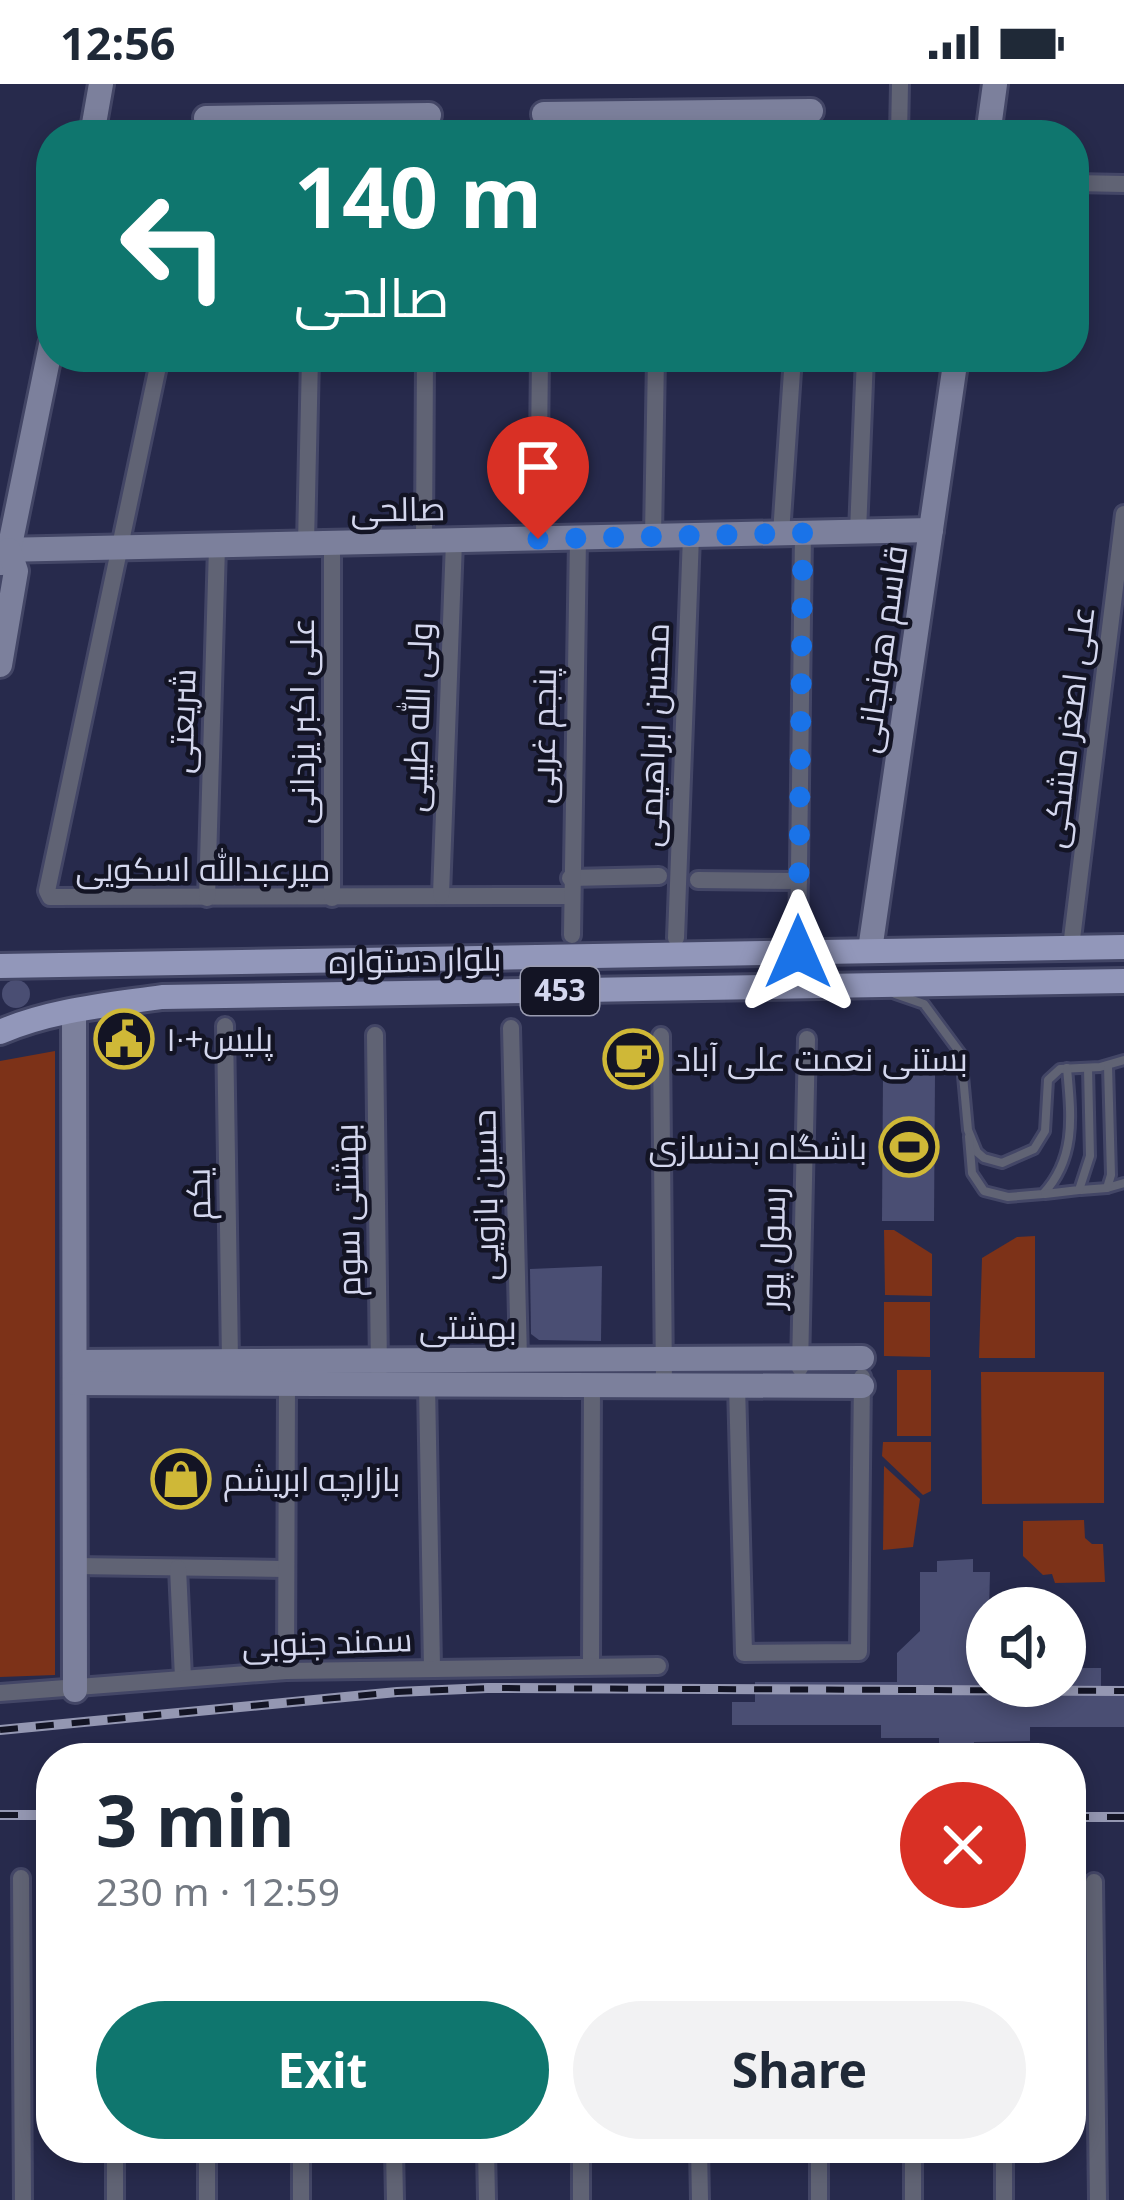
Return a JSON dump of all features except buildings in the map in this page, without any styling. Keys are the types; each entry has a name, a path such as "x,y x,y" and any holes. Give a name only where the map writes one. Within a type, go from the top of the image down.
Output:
{"main road":[{"name":"بلوار دستواره","path":"2,965 1124,946"},
{"name":"بلوار دستواره","path":"5,1025 162,998 1124,980"}],"street":[{"path":"899,120 900,84"},
{"path":"990,120 995,84"},
{"path":"1089,183 1124,184"},
{"path":"0,665 16,571 3,555 45,372"},
{"path":"120,548 157,372"},
{"name":"علی اکبر یزدانی","path":"311,372 332,898"},
{"path":"424,541 425,372"},
{"path":"538,539 541,372"},
{"path":"653,536 656,372"},
{"path":"793,372 798,952"},
{"path":"858,532 864,372"},
{"name":"قاسم هونجانی","path":"870,950 954,372"},
{"name":"علی اصغر مشکی","path":"1071,947 1116,652 1124,514"},
{"name":"صالحی","path":"3,555 120,548 931,530"},
{"name":"محسن ابراهیمی","path":"676,938 691,536"},
{"name":"پنجم غربی","path":"572,935 578,538"},
{"name":"ولی الله طیبی","path":"441,895 454,541"},
{"name":"شریعتی","path":"207,898 217,546"},
{"name":"میرعبدالله اسکویی","path":"120,548 47,890 56,900 441,895 658,877"},
{"path":"698,880 799,880"},
{"path":"74,1011 75,1690"},
{"name":"یکم","path":"225,1026 230,1361"},
{"name":"حسین بازویی","path":"511,1028 520,1360"},
{"name":"بهشتی سوم","path":"375,1035 379,1372"},
{"path":"661,1036 664,1385"},
{"name":"رسول پور","path":"801,1386 807,1040"},
{"path":"737,1385 744,1653 859,1652 862,1358"},
{"name":"بهشتی","path":"75,1373 230,1361 379,1372 520,1360 862,1358"},
{"path":"75,1373 287,1384 379,1372 427,1384 862,1386"},
{"path":"286,1671 287,1384"},
{"path":"427,1384 432,1668"},
{"path":"591,1666 592,1385"},
{"path":"75,1565 284,1569"},
{"path":"178,1568 183,1678"},
{"name":"سمند جنوبی","path":"0,1693 286,1671 658,1666"},
{"path":"21,1878 22,2200"},
{"path":"1094,1882 1098,2200"},
{"path":"115,2163 115,2200"},
{"path":"207,2163 208,2200"},
{"path":"301,2163 301,2200"},
{"path":"394,2163 395,2200"},
{"path":"486,2163 487,2200"},
{"path":"581,2163 581,2200"},
{"path":"699,2163 700,2200"},
{"path":"819,2163 819,2200"},
{"path":"913,2163 913,2200"},
{"path":"1004,2163 1004,2200"}],"lane":[{"path":"871,986 924,1004 961,1054 972,1172 984,1191 1008,1196 1123,1184"},
{"path":"968,1130 984,1158 1002,1163 1020,1158 1034,1149 1045,1131 1048,1080 1060,1069 1108,1066 1124,1060"},
{"path":"1107,1187 1111,1175 1108,1066"},
{"path":"1043,1194 1065,1162 1072,1120 1067,1068"},
{"path":"1079,1190 1090,1156 1088,1068"}],"shaded area":[{"path":"55,1051 55,1675 0,1677 0,1061"},
{"path":"884,1230 894,1230 932,1254 932,1296 885,1295"},
{"path":"1035,1236 1035,1358 979,1358 982,1258 1017,1237"},
{"path":"884,1302 930,1302 930,1357 884,1356"},
{"path":"897,1370 931,1370 931,1436 897,1436"},
{"path":"981,1372 1104,1372 1104,1503 982,1504"},
{"path":"883,1442 931,1442 931,1491 923,1495 882,1456"},
{"path":"884,1466 920,1499 913,1547 883,1550"},
{"path":"1084,1520 1085,1538 1103,1544 1105,1582 1055,1583 1052,1574 1043,1575 1023,1556 1023,1521"}],"railway":[{"path":"0,1730 397,1692 487,1688 1124,1691"},
{"path":"0,1815 36,1815"},
{"path":"1086,1817 1124,1817"}],"place":[{"name":"پلیس+۱۰","path":"124,1039"},
{"name":"بستنی نعمت علی آباد","path":"633,1059"},
{"name":"باشگاه بدنسازی","path":"909,1147"},
{"name":"بازارچه ابریشم","path":"181,1479"}],"route":[{"path":"538,539 803,533 798,952"}]}
